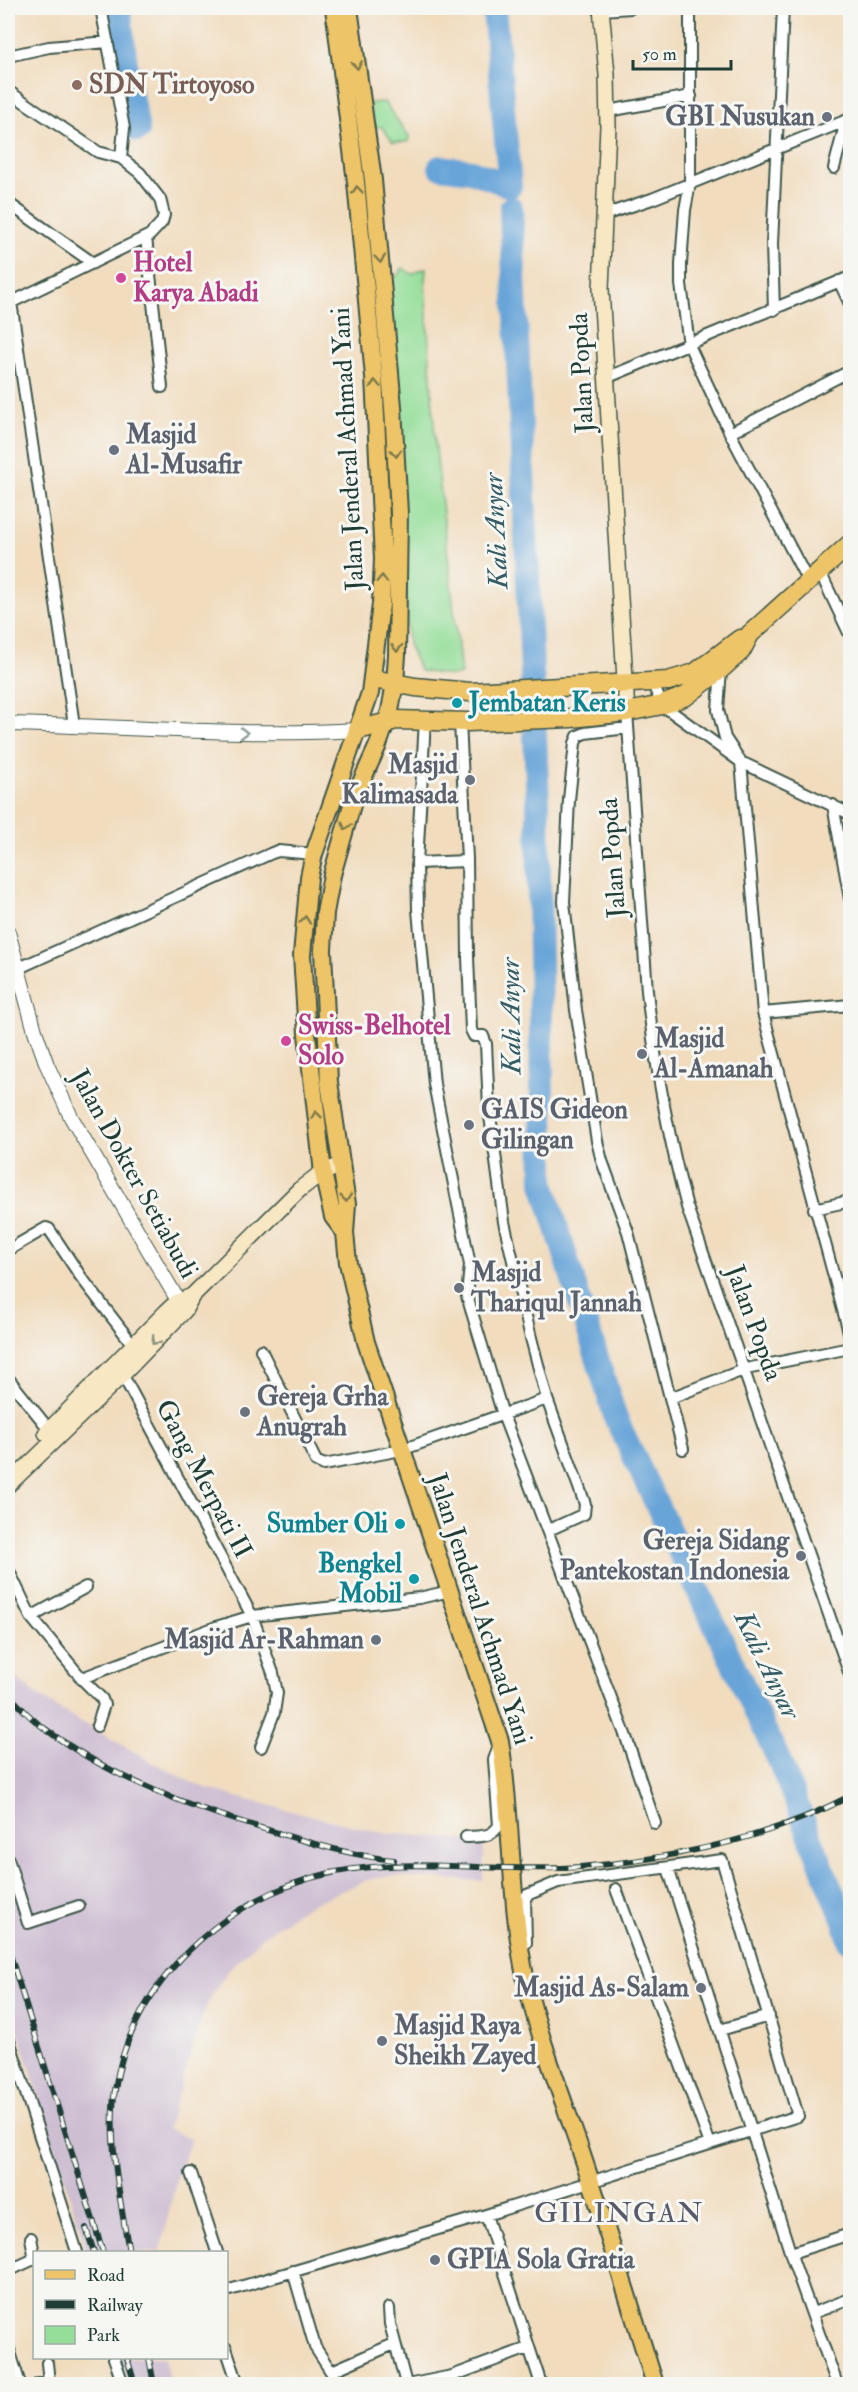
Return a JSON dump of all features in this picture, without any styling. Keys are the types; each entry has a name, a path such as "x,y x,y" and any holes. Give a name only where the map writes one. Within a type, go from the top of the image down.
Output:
{"highway":[{"path":"358,730 396,720 464,722 571,718 628,720 686,696 719,663 736,640 750,634 850,544"},
{"path":"373,679 470,692 652,682 685,677 719,663"}],"main road":[{"name":"Jalan Jenderal Achmad Yani","path":"334,8 359,133 373,180 391,376 399,513 395,683 386,722 351,809 332,875 325,913 323,950 329,1082 342,1164 347,1213 345,1233 348,1263 372,1361 500,1741 506,1778 516,1923 526,1980 556,2082 655,2385"},
{"name":"Jalan Jenderal Achmad Yani","path":"345,1233 333,1217 323,1173 307,1034 302,955 309,877 314,854 344,763 358,730 373,679 381,604 381,503 359,133 349,8"},
{"name":"Jalan Popda","path":"601,9 608,111 601,274 628,720"},
{"path":"344,763 366,771"},
{"path":"8,1471 52,1434 299,1190 323,1173 342,1164"},
{"path":"119,1369 134,1346 185,1303"},
{"path":"8,1485 52,1434"}],"street":[{"path":"101,8 124,128 121,158"},
{"path":"601,9 631,8"},
{"path":"690,8 690,183 681,264 681,284 689,345 730,433 814,578 850,635"},
{"path":"774,310 772,244 783,8"},
{"path":"8,56 50,47 108,42"},
{"path":"8,91 98,152 121,158 141,173 160,199 164,215 162,222 146,237 9,303 74,725"},
{"path":"608,111 691,96"},
{"path":"604,215 640,204 848,120"},
{"path":"834,168 848,120"},
{"path":"8,204 93,263"},
{"path":"146,237 162,387"},
{"path":"606,378 850,277"},
{"path":"839,281 850,304"},
{"path":"730,433 850,370"},
{"path":"719,663 718,710 725,738 741,762 763,1013 850,1336"},
{"path":"652,682 662,705 741,762 850,814"},
{"path":"425,720 417,863 418,910 434,1084 470,1265 467,1296 503,1415 549,1530 642,1779 655,1823"},
{"path":"628,720 578,736 575,743 569,800 564,902 576,1010 597,1141 628,1232 683,1449"},
{"name":"Jalan Popda","path":"628,720 647,991 672,1152 687,1207 746,1369 850,1675"},
{"path":"464,722 471,1030 474,1036 483,1036 486,1044 489,1108 504,1222 531,1338 547,1399 585,1503 584,1514 549,1530"},
{"path":"8,724 224,733 358,730"},
{"path":"833,805 850,899"},
{"path":"12,971 272,853 278,851 314,854"},
{"path":"417,863 467,861"},
{"name":"Jalan Dokter Setiabudi","path":"8,932 12,971 44,1057 70,1117 185,1303"},
{"path":"763,1013 850,1005"},
{"path":"814,1209 850,1201"},
{"path":"10,1249 46,1228 49,1229 81,1277 134,1346"},
{"path":"670,1398 746,1369 850,1348"},
{"path":"261,1350 318,1463 333,1463 401,1450 547,1399"},
{"name":"Gang Merpati II","path":"119,1369 252,1616 273,1673 277,1693 274,1713 261,1747"},
{"path":"8,1378 52,1434"},
{"path":"8,1569 31,1617 104,1702 97,1726"},
{"path":"31,1617 86,1587"},
{"path":"82,1678 216,1627 252,1616 420,1598 450,1590"},
{"path":"466,1838 490,1835 499,1825 494,1760 500,1741"},
{"path":"8,1859 28,1923 79,1906"},
{"path":"228,2287 293,2271 486,2215 798,2116 722,1860 558,1882 527,1895 525,1899 526,1980"},
{"path":"668,1868 791,2253 837,2385"},
{"path":"616,1889 710,2144"},
{"path":"720,2030 769,2016"},
{"path":"8,2037 76,2251"},
{"path":"191,2173 217,2251"},
{"path":"486,2215 540,2385"},
{"path":"791,2253 850,2234"},
{"path":"31,2238 33,2251"},
{"path":"8,2271 33,2256"},
{"path":"293,2271 315,2348 339,2385"},
{"path":"813,2313 850,2299"},
{"path":"389,2308 394,2344 406,2385"},
{"path":"332,2371 394,2344"},
{"path":"8,2346 20,2385"},
{"path":"412,2385 452,2376 528,2348"},
{"path":"228,2354 238,2385"},
{"path":"114,2359 123,2385"},
{"path":"38,2385 49,2383 46,2363"}],"shaded area":[{"path":"8,1670 34,1693 64,1712 197,1785 382,1833 484,1841 483,1881 388,1876 367,1880 307,1906 262,1937 227,1972 203,2014 167,2129 191,2139 177,2177 160,2251 87,2251 8,1998"},
{"path":"120,2359 164,2359 170,2384 129,2384"}],"green space":[{"path":"384,102 409,136 408,142 393,142 382,127 373,127 369,103"},
{"path":"403,268 412,274 426,268 435,441 461,674 452,676 420,671 408,644 387,273 396,277"}],"waterway":[{"path":"119,8 128,81 138,130"},
{"name":"Kali Anyar","path":"440,167 471,171 510,186 494,8"},
{"name":"Kali Anyar","path":"511,208 538,803 543,1183 616,1419 779,1760 845,1923 850,1942"}],"railway":[{"path":"8,1694 34,1720 71,1746 98,1763 156,1791 247,1824 349,1853 394,1860"},
{"path":"129,2251 116,2171 113,2129 115,2090 126,2048 144,2008 168,1973 198,1941 233,1914 271,1893 312,1878 354,1869 410,1865 552,1868 649,1859 719,1845 753,1835 819,1811 850,1796"},
{"path":"8,1948 103,2251"},
{"path":"86,2228 94,2251"},
{"path":"127,2359 135,2384"},
{"path":"149,2359 154,2384"}],"place":[{"name":"SDN Tirtoyoso","path":"77,85"},
{"name":"GBI Nusukan","path":"827,117"},
{"name":"Hotel Karya Abadi","path":"121,278"},
{"name":"Masjid Al-Musafir","path":"114,450"},
{"name":"Jembatan Keris","path":"457,703"},
{"name":"Masjid Kalimasada","path":"470,780"},
{"name":"Swiss-Belhotel Solo","path":"286,1041"},
{"name":"Masjid Al-Amanah","path":"642,1054"},
{"name":"GAIS Gideon Gilingan","path":"469,1125"},
{"name":"Masjid Thariqul Jannah","path":"459,1288"},
{"name":"Gereja Grha Anugrah","path":"245,1412"},
{"name":"Sumber Oli","path":"400,1524"},
{"name":"Gereja Sidang Pantekostan Indonesia","path":"801,1556"},
{"name":"Bengkel Mobil","path":"414,1579"},
{"name":"Masjid Ar-Rahman","path":"376,1640"},
{"name":"Masjid As-Salam","path":"701,1988"},
{"name":"Masjid Raya Sheikh Zayed","path":"382,2041"},
{"name":"GPIA Sola Gratia","path":"435,2260"}],"district":[{"name":"GILINGAN","path":"619,2213"}]}
